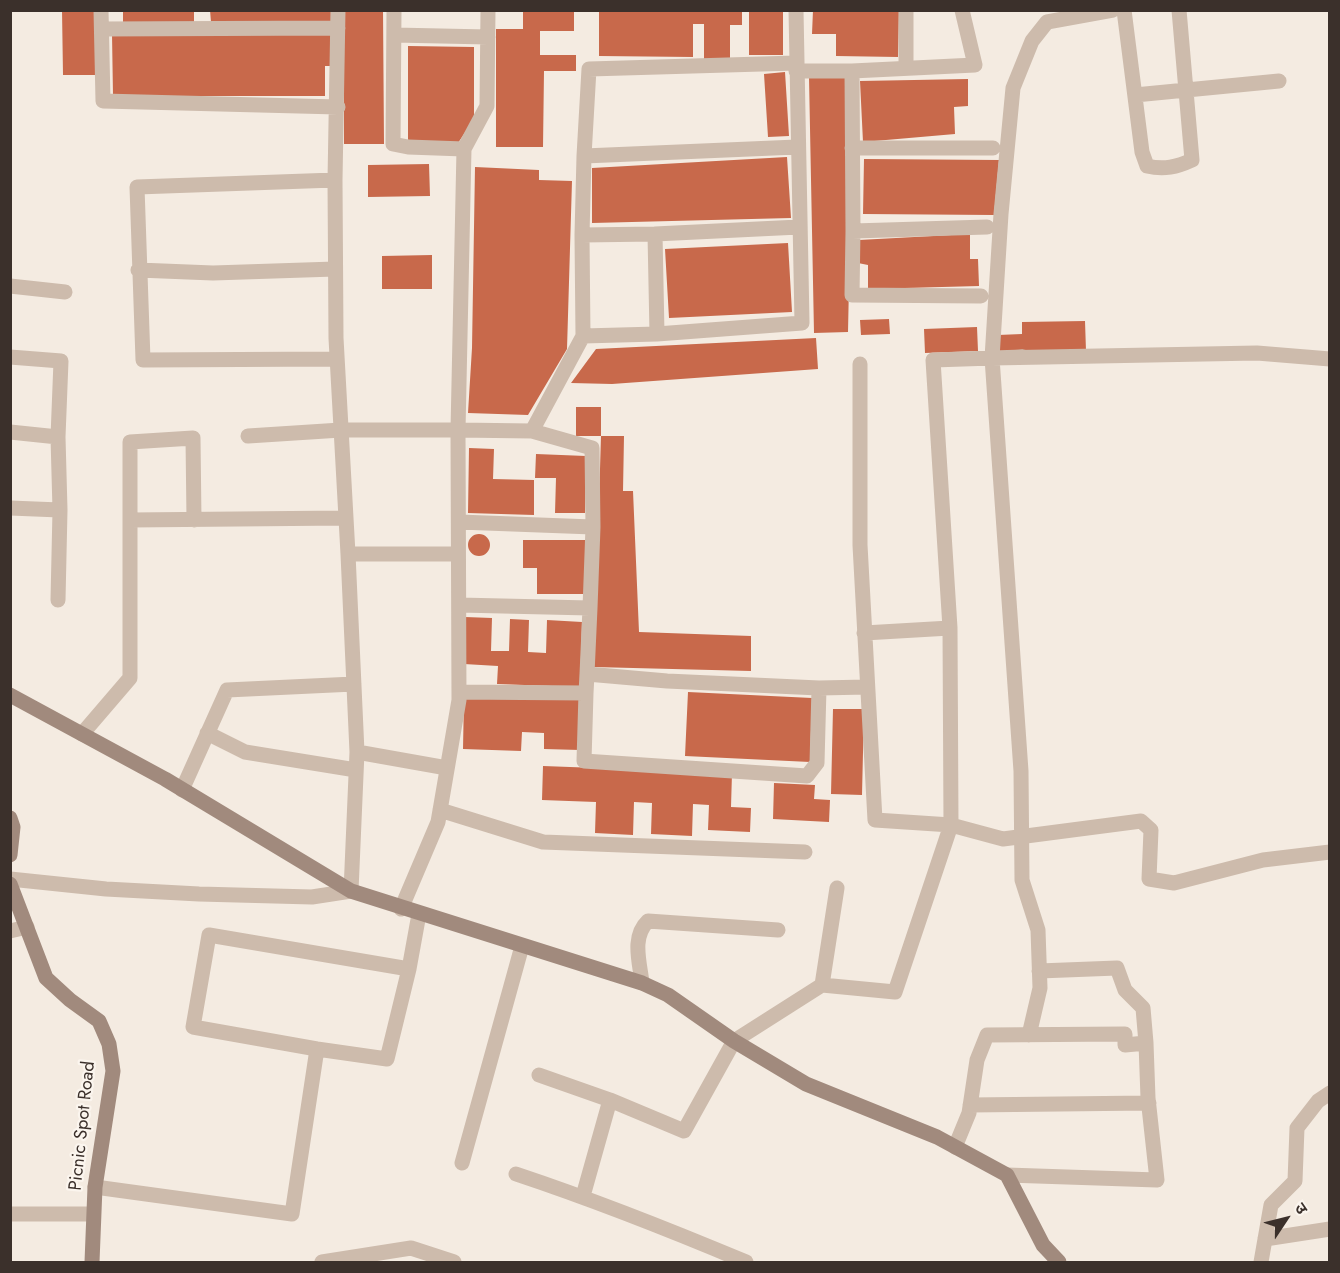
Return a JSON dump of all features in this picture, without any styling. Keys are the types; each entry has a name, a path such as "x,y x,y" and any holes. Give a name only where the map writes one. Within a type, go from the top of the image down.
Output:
{"street":[{"path":"101,10 103,101 338,107"},
{"path":"338,10 335,180 337,359 357,752 351,891"},
{"path":"394,10 393,144 408,147 464,149"},
{"path":"400,909 438,822 459,692 458,430 464,149 487,106 488,10"},
{"path":"584,336 657,334 802,323 796,10"},
{"path":"906,10 906,68"},
{"path":"532,431 584,336 582,235 589,69 796,67 852,71 975,65 962,10"},
{"path":"1029,1035 1040,988 1038,930 1022,880 1022,771 992,358 1001,214 1013,88 1032,41 1047,22 1113,10"},
{"path":"1124,10 1142,152 1147,166 1155,168 1177,168 1192,160 1179,10"},
{"path":"102,29 338,28"},
{"path":"394,35 488,37"},
{"path":"852,71 852,295 981,296"},
{"path":"1135,95 1279,81"},
{"path":"584,156 797,147"},
{"path":"852,148 993,148"},
{"path":"335,180 137,187 138,270 143,360 337,359"},
{"path":"582,235 799,227"},
{"path":"853,231 987,227"},
{"path":"655,234 657,334"},
{"path":"138,270 213,273 336,269"},
{"path":"10,286 65,292"},
{"path":"539,1075 610,1100 684,1131 734,1041 822,985 896,992 951,825 950,628 933,360 1257,353 1329,359"},
{"path":"10,357 61,361 58,437 60,510 58,600"},
{"path":"860,364 860,545 875,820 951,825 1003,839 1141,821 1151,830 1149,879 1174,883 1263,860 1329,852"},
{"path":"248,436 341,430 532,431 592,448 590,608 584,761 807,776 817,763 819,688"},
{"path":"10,432 58,437"},
{"path":"82,734 130,678 130,442 193,438 194,520"},
{"path":"10,508 60,510"},
{"path":"130,520 345,518"},
{"path":"459,522 592,527"},
{"path":"348,554 458,554"},
{"path":"459,605 590,608"},
{"path":"864,633 950,628"},
{"path":"587,674 667,681 819,688 867,687"},
{"path":"182,790 227,690 354,684"},
{"path":"459,692 586,693"},
{"path":"10,695 182,790 351,891 400,909 642,983 668,995 734,1041 806,1084 937,1137 1007,1175 1157,1180 1143,1008 1125,990 1117,968 1039,971"},
{"path":"207,733 245,752 356,770"},
{"path":"357,752 447,768"},
{"path":"440,810 543,842 805,852"},
{"path":"10,818 13,827 10,855"},
{"path":"10,879 106,890 199,894 312,897 351,891"},
{"name":"Picnic Spot Road","path":"10,884 46,978 70,1000 99,1021 110,1044 112,1071 95,1187 92,1263"},
{"path":"822,985 837,888"},
{"path":"409,969 209,935 193,1027 387,1059 409,969 419,914"},
{"path":"642,983 637,939 642,927 648,921 778,930"},
{"path":"10,931 27,927"},
{"path":"462,1163 522,946"},
{"path":"955,1147 969,1113 976,1060 987,1035 1125,1034 1125,1045 1146,1043"},
{"path":"95,1187 292,1214 317,1049"},
{"path":"1261,1263 1271,1205 1295,1181 1297,1128 1318,1101 1329,1093"},
{"path":"583,1196 610,1100"},
{"path":"970,1105 1149,1103"},
{"path":"516,1174 583,1196 746,1263"},
{"path":"1007,1175 1043,1245 1059,1263"},
{"path":"10,1214 93,1214"},
{"path":"1265,1239 1329,1229"},
{"path":"322,1263 411,1248 454,1263"}],"building":[{"path":"62,10 95,10 96,75 63,75"},
{"path":"123,10 194,10 194,24 123,25"},
{"path":"210,10 335,10 335,21 211,22"},
{"path":"344,10 383,10 384,144 344,144"},
{"path":"523,10 574,10 574,31 540,31 540,55 576,55 576,71 544,71 543,147 496,147 496,29 523,29"},
{"path":"599,10 742,10 742,25 730,25 730,60 704,59 704,24 693,24 693,57 599,56"},
{"path":"749,10 783,10 783,55 749,55"},
{"path":"813,10 899,10 898,57 836,56 836,34 812,34"},
{"path":"112,34 335,35 335,66 325,66 325,96 113,96"},
{"path":"408,46 474,47 474,119 458,143 408,142"},
{"path":"785,72 789,136 768,137 764,74"},
{"path":"809,77 845,77 848,332 814,333"},
{"path":"968,79 968,106 954,107 955,134 863,142 860,81"},
{"path":"787,157 791,218 592,223 592,168"},
{"path":"864,159 999,160 994,215 863,214"},
{"path":"429,164 430,196 368,197 368,165"},
{"path":"475,167 539,170 539,180 572,181 567,349 528,415 468,413 472,348"},
{"path":"970,234 970,259 978,259 979,286 868,289 868,265 858,263 859,240"},
{"path":"788,243 792,312 669,318 665,249"},
{"path":"432,255 432,289 382,289 382,256"},
{"path":"889,319 890,334 861,335 860,320"},
{"path":"1085,321 1086,351 998,353 998,335 1022,334 1022,322"},
{"path":"977,327 978,351 925,353 924,329"},
{"path":"816,338 818,369 612,384 571,383 596,349"},
{"path":"576,407 601,407 601,436 576,436"},
{"path":"601,436 624,436 623,491 633,491 639,632 751,636 751,671 594,667"},
{"path":"469,448 494,449 493,479 534,480 534,515 468,513"},
{"path":"536,454 586,456 585,513 555,513 556,478 535,478"},
{"path":"475,534 483,534 490,541 490,549 483,556 475,556 468,549 468,541"},
{"path":"523,540 585,540 586,594 537,594 537,568 523,568"},
{"path":"465,617 492,618 491,651 509,651 510,619 529,620 528,652 546,653 547,620 582,622 580,687 497,684 498,666 464,664"},
{"path":"688,692 812,698 810,762 685,756"},
{"path":"464,697 581,700 580,750 544,749 544,733 522,732 521,751 463,749"},
{"path":"833,709 864,709 862,795 831,794"},
{"path":"543,766 732,773 731,807 751,808 750,832 708,830 709,805 693,804 692,836 651,834 652,803 634,802 633,835 595,833 596,802 542,800"},
{"path":"774,783 815,785 814,799 830,800 829,822 773,819"}]}
